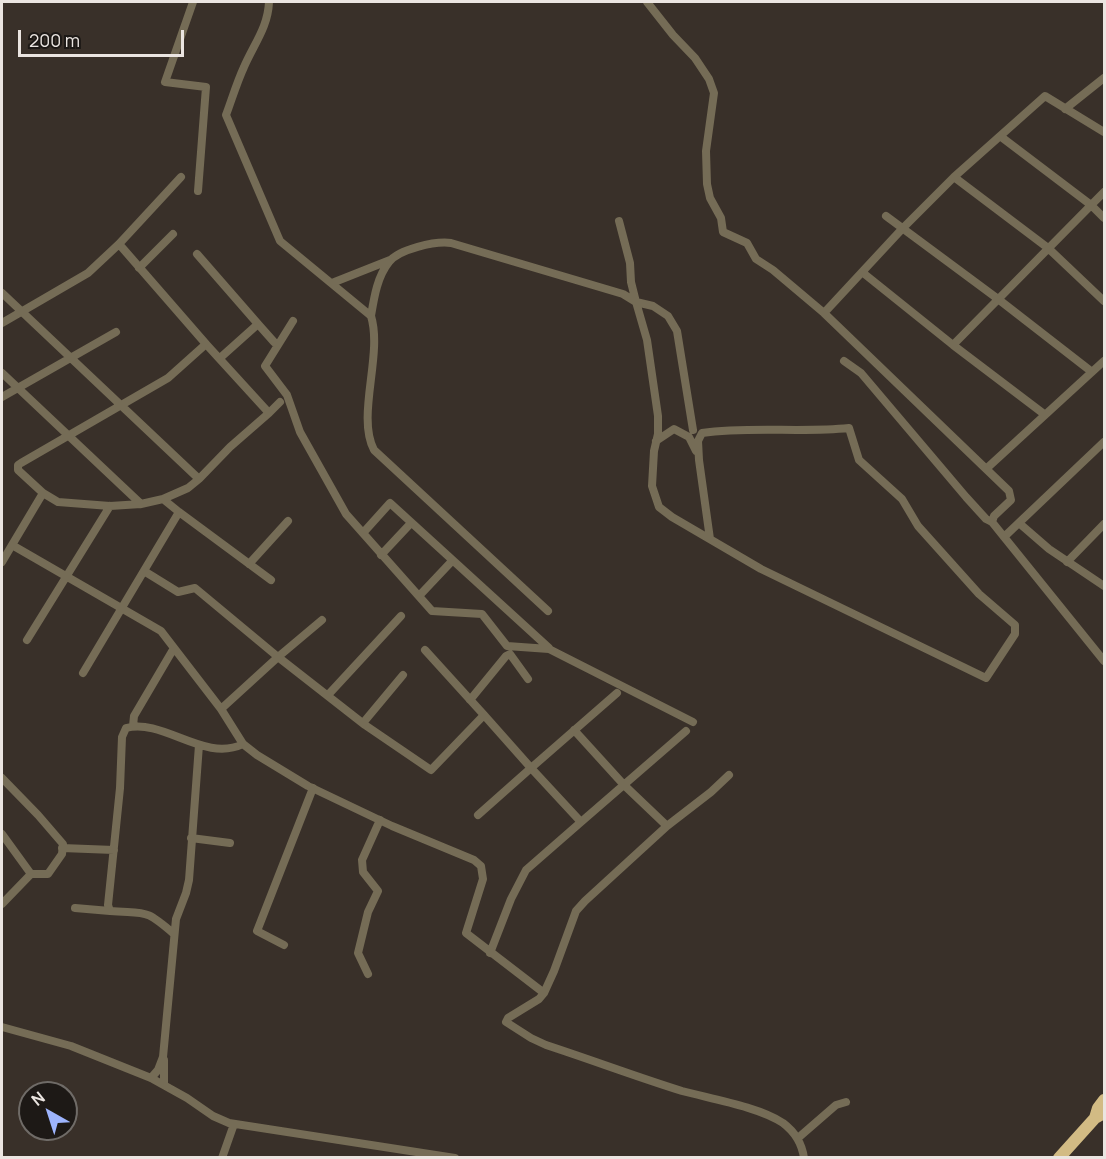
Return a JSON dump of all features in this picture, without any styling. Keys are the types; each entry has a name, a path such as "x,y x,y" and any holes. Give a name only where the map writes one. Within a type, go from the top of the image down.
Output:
{"highway":[{"path":"1059,1158 1100,1115 1098,1108 1104,1100"}],"street":[{"path":"193,2 165,82 206,87 198,191"},
{"path":"269,2 264,29 244,66 226,115 280,241 371,316"},
{"path":"646,2 695,58 709,79 714,93 706,151 707,184 710,198 721,218 721,230 747,243 761,263 773,270 824,313 1009,491 1011,500 994,516 992,522"},
{"path":"1065,109 1104,78"},
{"path":"824,313 954,177 1045,96 1104,132"},
{"path":"1000,136 1092,205 1104,218"},
{"path":"2,323 88,273 119,244 182,177"},
{"path":"954,177 1048,248 1104,301"},
{"path":"953,345 1104,192"},
{"path":"885,216 998,298 1092,372"},
{"path":"619,221 630,263 636,302 647,340 658,422 652,486 659,507 672,518 761,569 986,678 1015,634 1015,625 979,594 918,526 902,499 859,460 849,428 792,431 726,430 702,433 698,441 698,454 710,539"},
{"path":"139,268 173,234"},
{"path":"332,283 424,244 451,243 577,279 623,294 636,302 653,306 668,316 677,331 693,429"},
{"path":"119,244 269,413"},
{"path":"196,254 274,342"},
{"path":"390,260 378,283 371,316 375,333 367,430 374,450 548,611"},
{"path":"862,272 1044,414"},
{"path":"2,293 199,479"},
{"path":"293,321 265,366 287,395 300,432 346,514 432,611 482,614 507,646 549,649"},
{"path":"220,358 258,324"},
{"path":"2,397 116,332"},
{"path":"207,344 168,378 18,465 18,470 43,493 58,502 110,506 141,504 163,499 188,488 199,479 230,447 280,402"},
{"path":"986,469 1104,360"},
{"path":"843,361 861,374 966,497 986,519 992,522 1104,661"},
{"path":"2,373 141,504"},
{"path":"658,422 689,437 698,454"},
{"path":"656,441 674,429 693,429 707,433"},
{"path":"1004,537 1104,442"},
{"path":"2,562 43,493"},
{"path":"163,499 271,580"},
{"path":"363,533 390,503 549,649 693,722"},
{"path":"27,640 110,506"},
{"path":"83,673 179,512"},
{"path":"249,564 288,521"},
{"path":"381,555 411,523"},
{"path":"1019,523 1049,549 1104,586"},
{"path":"1067,562 1104,524"},
{"path":"12,545 156,627 221,709 243,744 313,788 380,820 474,860 481,866 483,879 466,933 544,993"},
{"path":"419,596 452,561"},
{"path":"144,571 177,592 195,588 363,723 432,770 484,716"},
{"path":"328,695 401,616"},
{"path":"221,709 322,620"},
{"path":"133,726 134,716 174,648"},
{"path":"425,650 581,822"},
{"path":"470,700 510,654 528,679"},
{"path":"363,723 403,675"},
{"path":"478,815 616,693"},
{"path":"110,911 108,905 120,788 122,737 126,728 133,726 153,729 199,745 222,748 243,744"},
{"path":"574,730 624,785 667,826"},
{"path":"490,953 511,899 526,870 686,731"},
{"path":"164,1085 164,1057 174,934 176,919 189,880 199,745"},
{"path":"729,775 667,826 585,901 576,911 544,993 539,999 508,1018 506,1022 546,1045 680,1090 771,1116 785,1124 798,1138 802,1145 804,1158"},
{"path":"2,778 63,844 62,854 48,874 31,874 2,904"},
{"path":"284,945 257,931 313,788"},
{"path":"368,974 358,953 368,912 378,891 363,872 362,860 380,820"},
{"path":"2,834 31,874"},
{"path":"191,838 230,843"},
{"path":"62,848 114,850"},
{"path":"75,908 153,915 174,934"},
{"path":"2,1027 71,1046 151,1078 188,1098 213,1116 234,1124 455,1158"},
{"path":"151,1078 164,1057"},
{"path":"798,1138 836,1105 846,1102"},
{"path":"222,1158 234,1124"}]}
